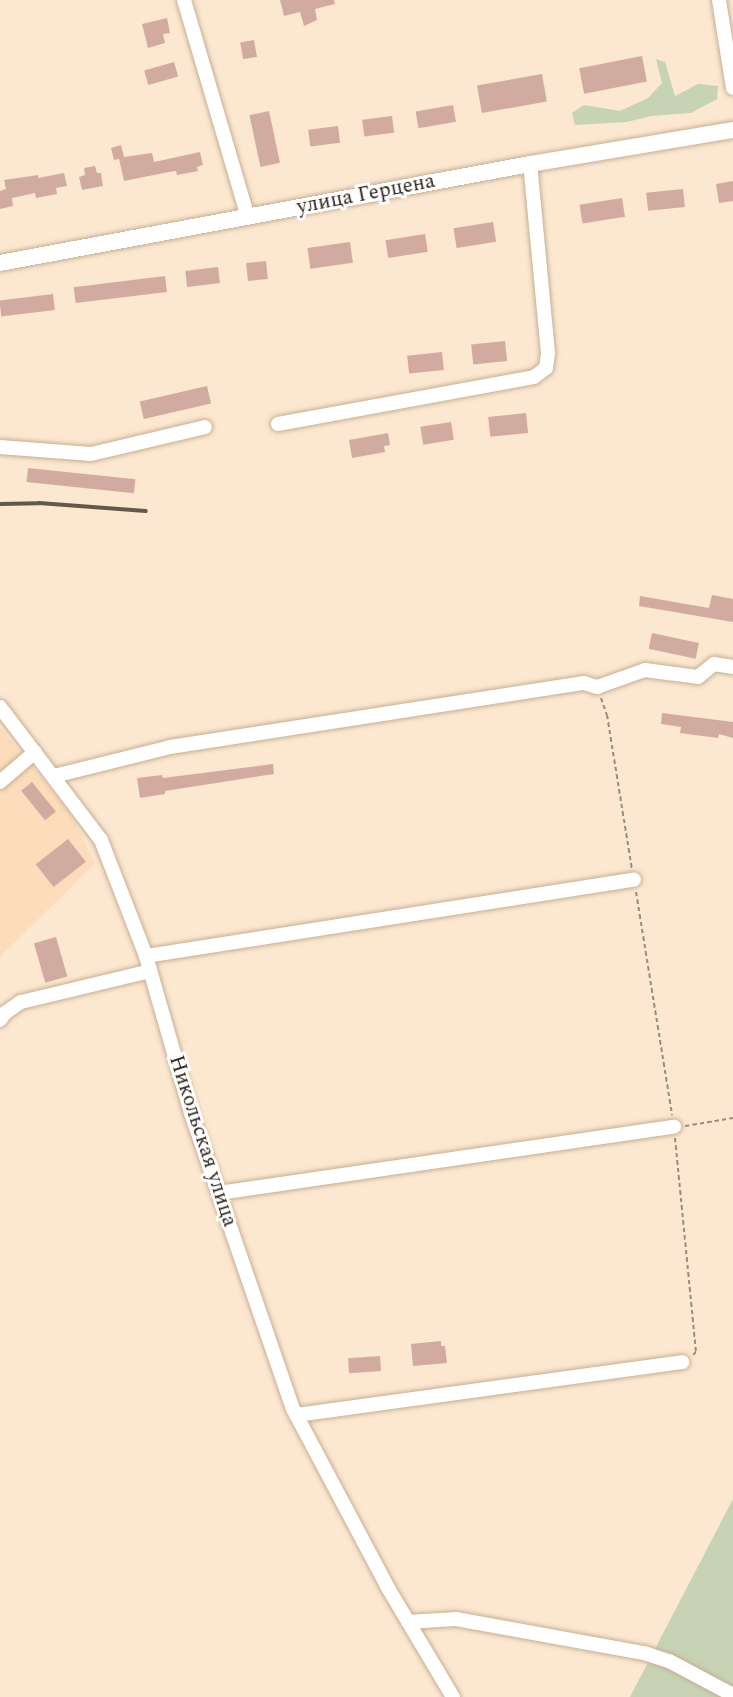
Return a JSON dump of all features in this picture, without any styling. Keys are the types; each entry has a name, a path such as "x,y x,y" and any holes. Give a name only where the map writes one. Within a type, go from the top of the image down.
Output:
{"main road":[{"name":"улица Герцена","path":"0,263 530,164 733,130"}],"street":[{"path":"184,0 248,217"},
{"path":"718,0 733,88"},
{"path":"278,424 534,377 546,368 548,353 530,164"},
{"path":"0,447 91,454 205,427"},
{"path":"54,776 170,747 590,685 645,670 698,677 714,664 733,667"},
{"name":"Никольская улица","path":"0,707 101,840 146,956 191,1113 296,1415 388,1588 453,1697"},
{"path":"0,782 35,752"},
{"path":"146,956 634,880"},
{"path":"0,1020 4,1013 21,1002 150,971"},
{"path":"219,1193 674,1127"},
{"path":"296,1415 682,1362"},
{"path":"408,1622 456,1619 644,1653 669,1661 733,1695"}],"path":[{"path":"590,685 607,715 674,1127 696,1352 682,1362"},
{"path":"674,1127 733,1118"}],"shaded area":[{"path":"0,728 69,812 95,863 0,957"}],"green space":[{"path":"656,59 665,62 675,96 698,84 718,86 717,99 691,113 651,116 627,122 575,125 572,113 584,105 620,111 648,98 662,83"},
{"path":"733,1499 733,1697 630,1697"}],"building":[{"path":"280,0 334,0 335,4 315,9 317,20 304,26 300,12 284,16"},
{"path":"167,18 170,33 163,34 165,43 148,48 142,24"},
{"path":"254,40 257,57 243,59 240,42"},
{"path":"642,56 647,82 584,94 579,68"},
{"path":"174,62 178,76 148,85 144,71"},
{"path":"542,74 547,102 482,113 477,85"},
{"path":"453,105 456,122 419,128 416,112"},
{"path":"269,111 280,163 260,167 249,115"},
{"path":"392,116 394,133 364,137 362,120"},
{"path":"338,126 340,143 310,147 308,130"},
{"path":"121,145 124,157 152,153 154,162 200,152 203,165 197,167 198,171 177,175 176,171 124,181 119,159 114,160 111,148"},
{"path":"95,166 97,173 101,173 103,186 82,190 79,177 85,175 84,168"},
{"path":"64,173 67,186 56,188 57,194 36,198 35,193 12,198 13,206 0,209 0,191 6,189 4,180 38,175 38,178"},
{"path":"733,181 733,201 719,203 716,184"},
{"path":"683,189 685,207 648,211 646,193"},
{"path":"622,198 625,217 583,223 580,205"},
{"path":"493,222 496,242 457,248 453,228"},
{"path":"425,234 428,252 388,258 385,240"},
{"path":"350,242 353,263 310,269 307,248"},
{"path":"266,261 268,279 248,281 246,263"},
{"path":"218,267 220,283 187,287 185,271"},
{"path":"165,276 167,292 76,303 74,287"},
{"path":"53,294 55,310 1,316 0,301"},
{"path":"505,341 507,361 473,364 471,345"},
{"path":"442,352 444,370 409,374 407,356"},
{"path":"207,386 211,404 144,419 140,402"},
{"path":"526,413 528,433 490,437 488,417"},
{"path":"451,422 454,440 423,445 420,427"},
{"path":"388,433 390,445 384,446 385,452 352,458 349,440"},
{"path":"28,468 135,479 134,493 27,482"},
{"path":"712,595 733,599 733,622 639,606 640,596 709,608"},
{"path":"652,633 699,643 696,659 649,649"},
{"path":"662,713 733,722 733,738 719,734 718,738 680,733 681,727 661,724"},
{"path":"273,764 274,774 165,791 165,794 140,798 137,778 162,775 163,778"},
{"path":"32,782 56,812 45,820 21,791"},
{"path":"68,839 86,862 54,887 36,864"},
{"path":"56,937 67,976 45,983 34,943"},
{"path":"441,1341 441,1346 445,1346 447,1363 413,1366 411,1344"},
{"path":"380,1356 381,1371 349,1373 348,1358"}],"railway":[{"path":"0,504 39,503 146,511"}]}
